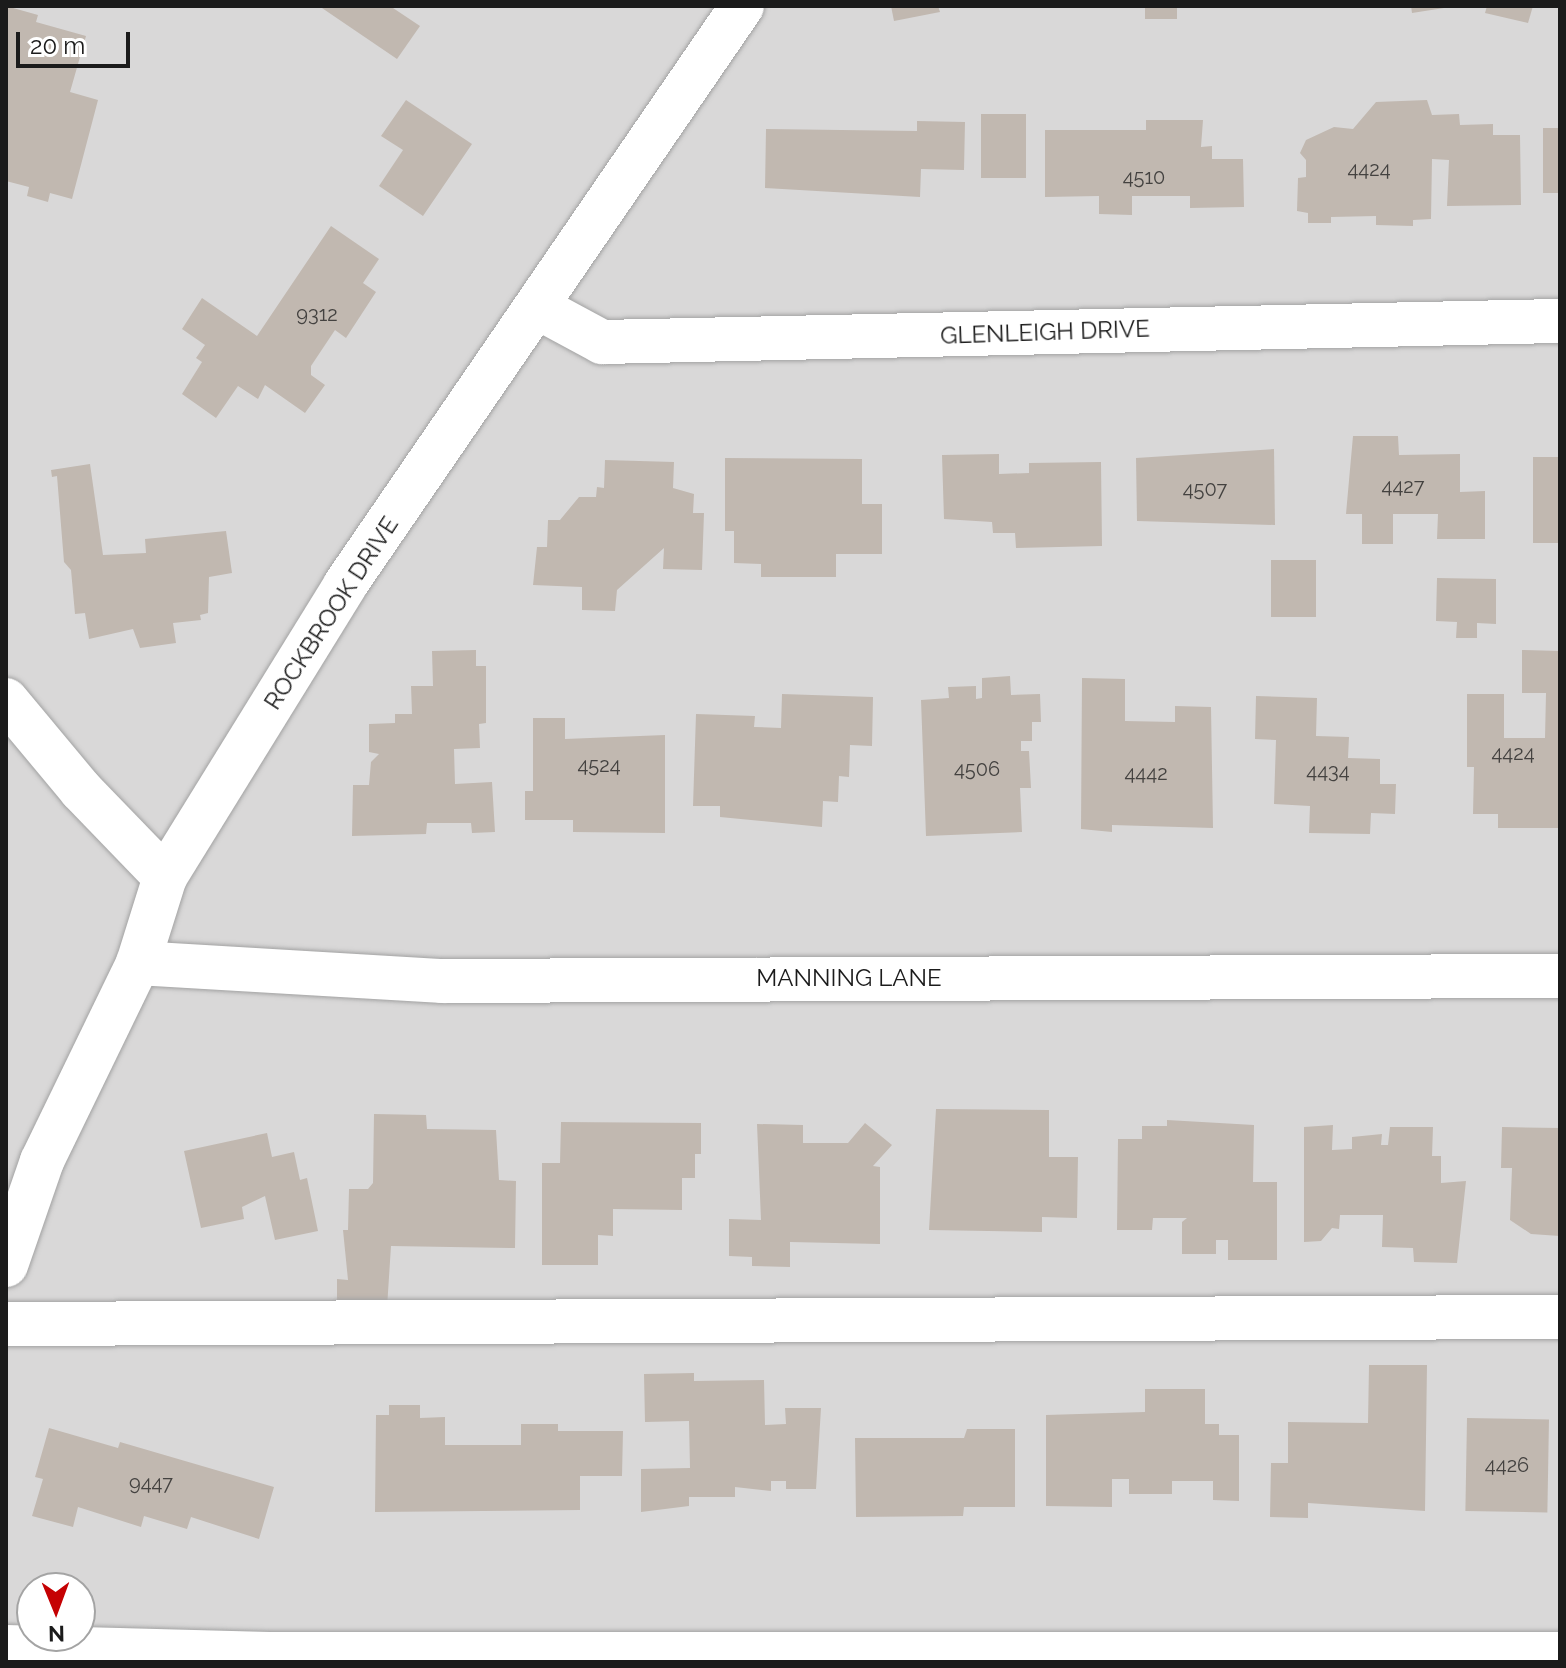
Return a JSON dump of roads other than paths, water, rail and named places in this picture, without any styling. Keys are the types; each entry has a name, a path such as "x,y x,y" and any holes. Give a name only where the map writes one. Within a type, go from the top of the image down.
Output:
{"street":[{"name":"ROCKBROOK DRIVE","path":"6,1265 42,1161 138,963 165,877 345,585 539,308 742,6"},
{"name":"GLENLEIGH DRIVE","path":"539,308 602,342 1560,321"},
{"path":"6,700 81,790 165,877"},
{"name":"MANNING LANE","path":"138,963 442,981 1560,976"},
{"path":"6,1324 1560,1317"},
{"path":"6,1647 269,1654 1560,1654"}]}
